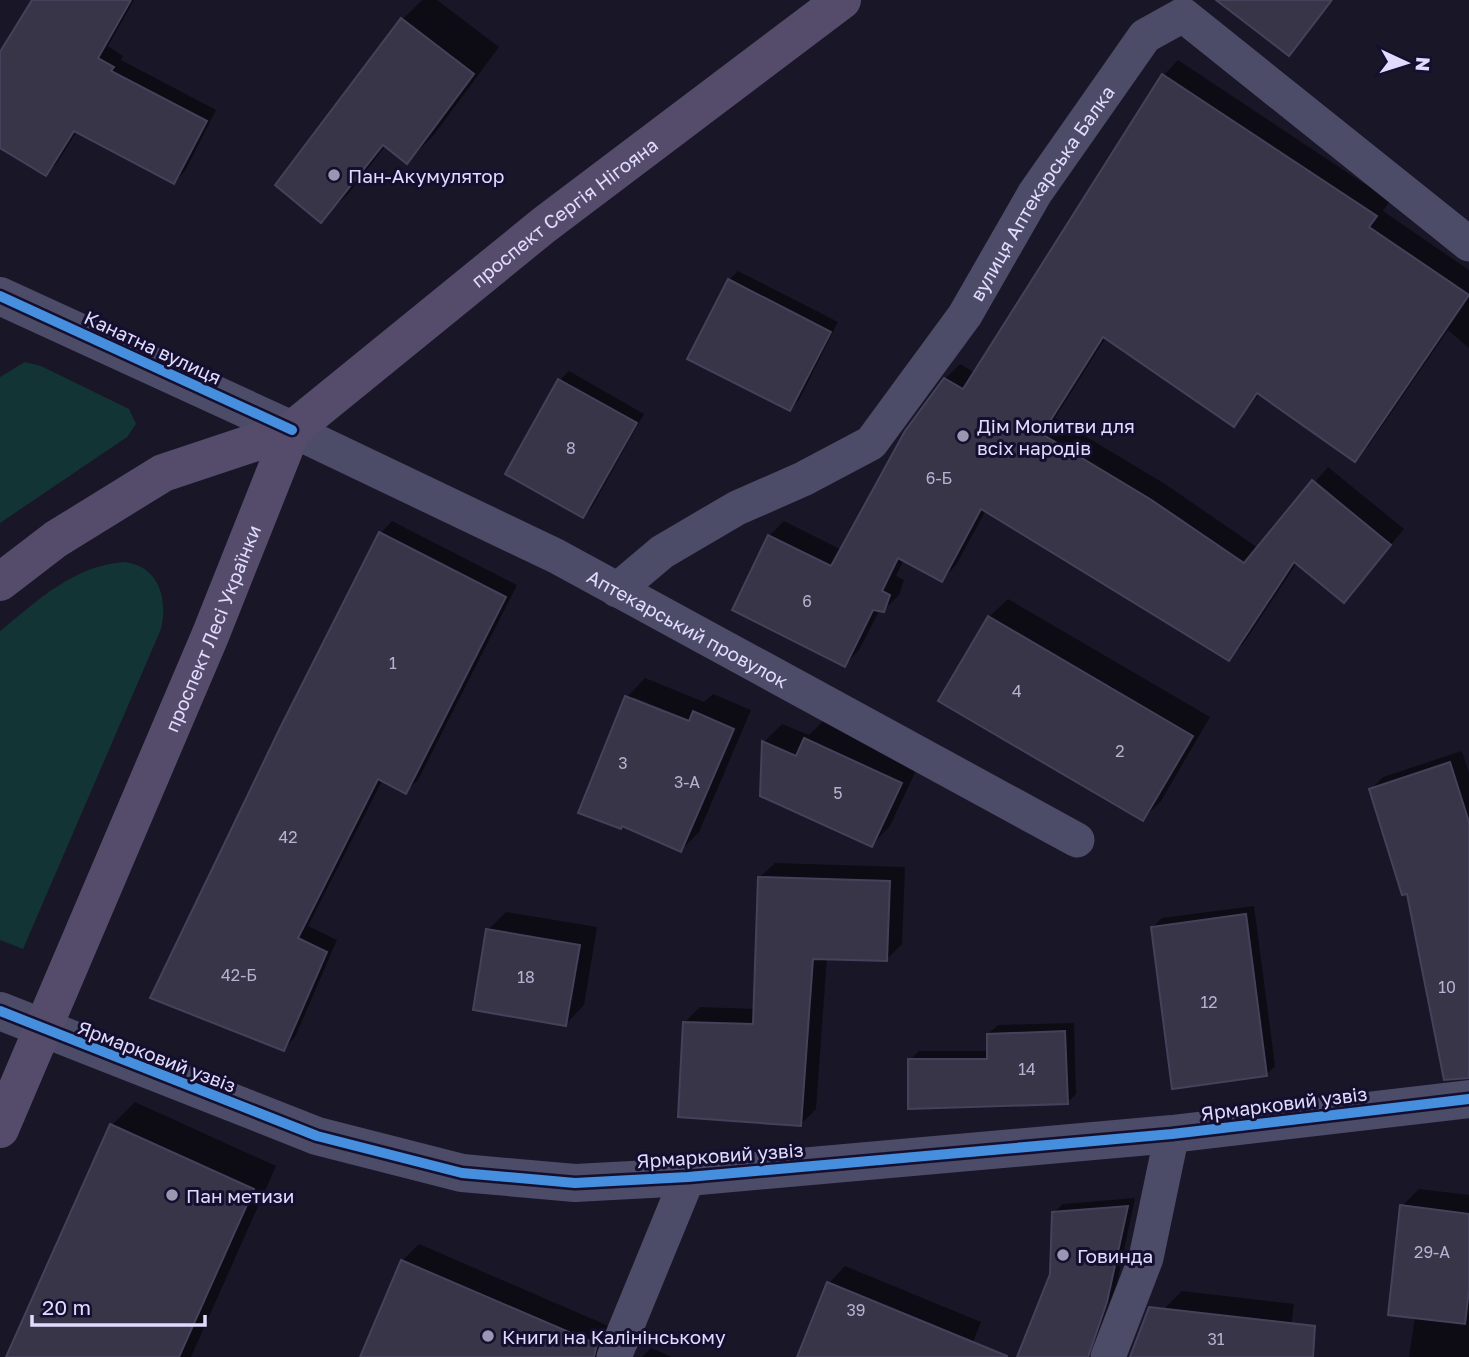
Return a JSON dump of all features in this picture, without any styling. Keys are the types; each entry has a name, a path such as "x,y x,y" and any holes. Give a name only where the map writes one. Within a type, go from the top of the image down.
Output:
{"main road":[{"name":"проспект Сергія Нігояна","path":"292,430 544,225 842,0"},
{"path":"0,582 57,539 163,474 292,430"},
{"name":"проспект Лесі Українки","path":"0,1129 210,636 292,430"}],"street":[{"name":"Канатна вулиця","path":"0,296 292,430"},
{"name":"Ярмарковий узвіз","path":"0,1011 317,1136 462,1173 575,1183 688,1177 1172,1134 1469,1099"}],"lane":[{"name":"вулиця Аптекарська Балка","path":"617,590 662,552 726,515 871,443 965,315 1035,193 1145,36 1183,15 1469,244"},
{"name":"Аптекарський провулок","path":"292,430 556,556 1077,841"},
{"path":"1108,1357 1146,1258 1172,1134"},
{"path":"614,1357 688,1177"}],"green space":[{"path":"25,362 41,366 129,409 136,424 127,437 0,523 0,377"},
{"path":"125,562 146,570 158,586 163,606 161,629 23,949 0,940 0,631 72,577 106,565"}],"building":[{"path":"32,0 131,0 98,58 114,67 111,71 207,121 174,184 74,131 46,176 0,148 0,52"},
{"path":"1216,0 1332,0 1289,56"},
{"path":"401,18 474,74 407,164 383,145 321,223 275,185"},
{"path":"1162,74 1377,216 1369,227 1469,295 1355,462 1257,393 1234,427 1103,337 1042,434 1150,499 1244,563 1312,480 1391,545 1344,603 1294,562 1229,661 981,509 942,582 898,558 882,591 890,595 884,612 873,610 845,667 732,610 768,535 831,566 905,431 944,378 963,389"},
{"path":"728,279 831,332 790,411 687,359"},
{"path":"558,379 637,423 583,518 505,474"},
{"path":"379,532 506,597 406,794 378,779 298,938 327,952 284,1051 150,998 280,728"},
{"path":"988,616 1193,736 1143,821 938,701"},
{"path":"625,696 689,721 693,711 734,729 681,852 622,826 621,829 578,813"},
{"path":"804,738 902,783 872,847 760,796 762,741 796,756"},
{"path":"1450,762 1469,822 1469,1078 1444,1080 1407,894 1402,895 1369,789"},
{"path":"758,877 890,881 887,961 813,959 801,1126 678,1117 683,1022 753,1024"},
{"path":"1246,914 1267,1076 1172,1089 1151,927"},
{"path":"486,929 580,945 566,1026 473,1010"},
{"path":"1065,1031 1068,1104 908,1109 908,1059 987,1059 987,1034"},
{"path":"110,1124 254,1189 179,1357 6,1357"},
{"path":"1400,1205 1469,1214 1469,1290 1465,1324 1388,1315"},
{"path":"1128,1206 1107,1302 1088,1357 1017,1357 1050,1274 1052,1212"},
{"path":"401,1260 597,1344 594,1357 360,1357"},
{"path":"827,1282 1007,1356 1007,1357 797,1357"},
{"path":"1149,1307 1315,1326 1313,1357 1130,1357"}],"cycle path":[{"path":"0,296 292,430"},
{"path":"0,1011 317,1136 462,1173 575,1183 688,1177 1172,1134 1469,1099"}],"place":[{"name":"Пан-Акумулятор","path":"334,175"},
{"name":"Дім Молитви для всіх народів","path":"963,436"},
{"name":"Пан метизи","path":"172,1195"},
{"name":"Говинда","path":"1063,1255"},
{"name":"Книги на Калінінському","path":"488,1336"}]}
